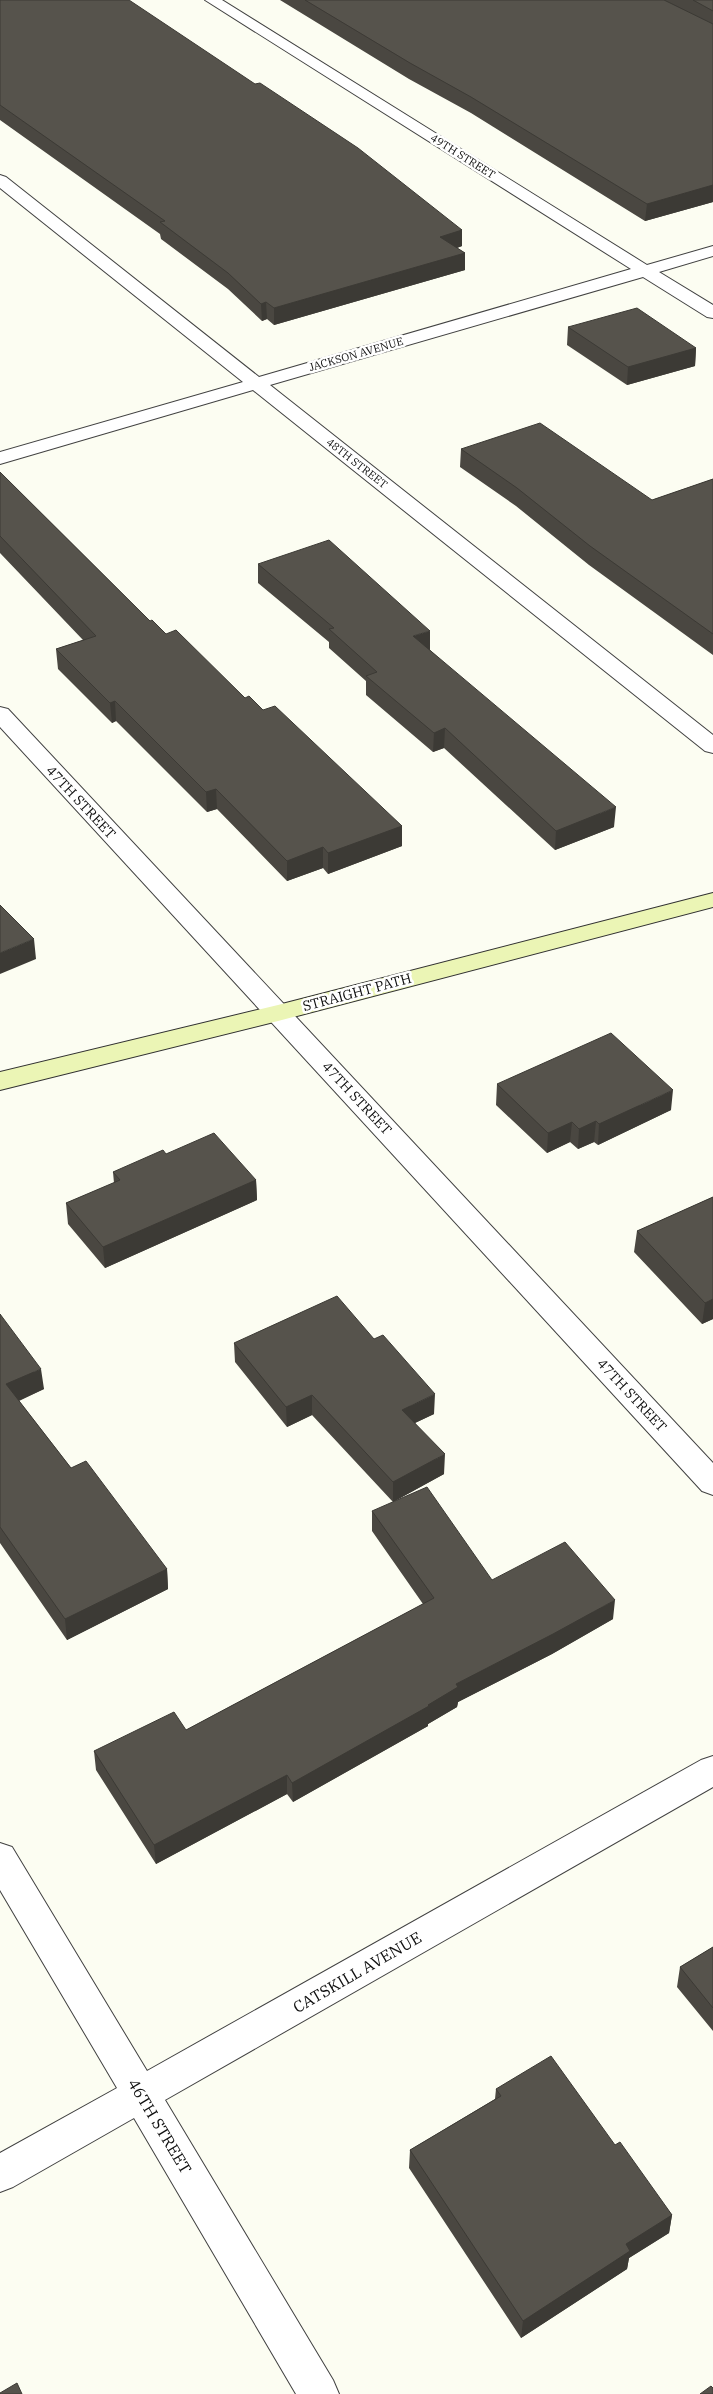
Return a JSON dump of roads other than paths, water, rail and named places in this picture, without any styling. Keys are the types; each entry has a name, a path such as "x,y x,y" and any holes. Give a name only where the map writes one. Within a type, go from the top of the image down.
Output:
{"main road":[{"name":"STRAIGHT PATH","path":"0,1081 278,1013 713,900"}],"street":[{"name":"49TH STREET","path":"212,0 713,313"},
{"name":"48TH STREET","path":"0,180 713,746"},
{"name":"JACKSON AVENUE","path":"0,458 713,251"},
{"name":"47TH STREET","path":"0,714 713,1483"},
{"name":"CATSKILL AVENUE","path":"0,2174 713,1770"},
{"name":"46TH STREET","path":"0,1858 319,2394"}]}
